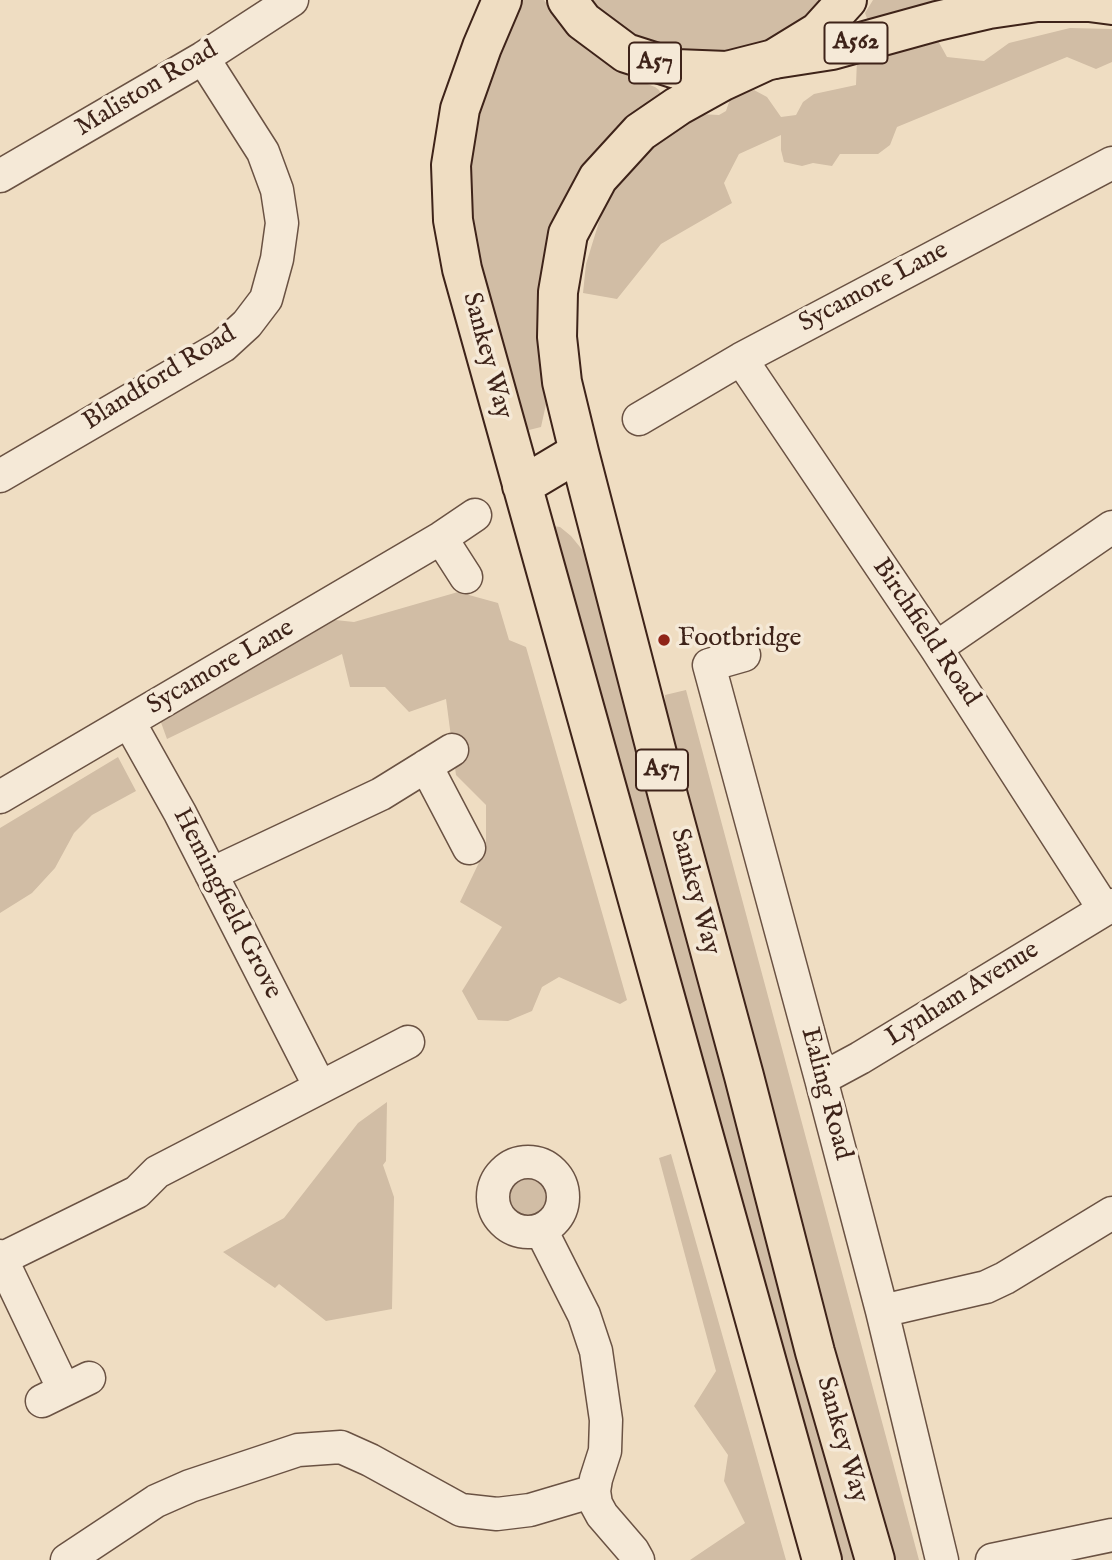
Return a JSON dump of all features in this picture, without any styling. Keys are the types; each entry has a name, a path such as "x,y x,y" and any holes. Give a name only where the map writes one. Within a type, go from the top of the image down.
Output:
{"main road":[{"name":"Sankey Way","path":"502,0 460,109 451,165 453,220 462,269 822,1560"},
{"name":"A57","path":"567,0 583,21 626,53 676,69 727,71 769,61 818,32 847,0"},
{"name":"A562","path":"769,61 832,50 989,9 1037,2 1112,5"},
{"name":"Sankey Way","path":"769,61 723,81 678,106 640,132 598,178 568,234 558,292 556,337 562,382 579,452 672,809 748,1089 815,1352 875,1560"},
{"path":"522,486 579,452"}],"street":[{"name":"Maliston Road","path":"0,176 203,58 292,0"},
{"name":"Blandford Road","path":"0,476 223,346 247,324 266,299 277,259 282,223 276,190 263,152 203,58"},
{"name":"Sycamore Lane","path":"639,419 741,359 1112,163"},
{"name":"Birchfield Road","path":"741,359 1108,907"},
{"name":"Sycamore Lane","path":"0,797 441,538 475,514"},
{"path":"936,648 1112,527"},
{"path":"441,538 466,577"},
{"name":"Ealing Road","path":"744,655 709,665 882,1311 942,1560"},
{"name":"Hemingfield Grove","path":"130,722 320,1087"},
{"path":"211,874 381,794 452,750"},
{"path":"426,766 469,848"},
{"name":"Lynham Avenue","path":"821,1079 872,1051 1108,907"},
{"path":"65,1390 1,1258 137,1192 157,1172 408,1042"},
{"path":"882,1311 986,1287 1112,1213"},
{"path":"541,1230 584,1315 596,1351 606,1420 605,1451 594,1492 596,1504 638,1560"},
{"path":"67,1560 156,1501 190,1486 298,1450 341,1447 461,1510 508,1513 530,1510 594,1492"},
{"path":"992,1560 1112,1535"}],"shaded area":[{"path":"520,0 544,0 565,30 588,51 611,67 655,87 663,98 602,149 541,427 525,431 479,276 467,192 481,93"},
{"path":"591,0 826,0 790,32 740,51 687,53 635,36 596,7"},
{"path":"873,0 964,0 868,21 865,13"},
{"path":"1070,28 1112,29 1112,62 1096,69 1067,57 897,127 890,145 878,154 840,154 832,166 813,163 802,166 784,162 781,135 739,154 724,183 732,203 661,244 617,299 583,293 586,264 607,196 653,142 699,114 719,115 726,111 730,99 754,90 767,97 781,117 796,115 803,102 814,94 856,85 857,59 936,37 947,57 984,61 1009,43"},
{"path":"553,526 560,527 571,536 588,557 857,1560 838,1560"},
{"path":"458,592 498,603 509,640 526,647 627,1000 620,1004 559,977 542,987 532,1011 508,1021 478,1020 462,991 502,927 460,902 486,848 486,805 456,775 446,699 409,712 385,687 350,687 342,654 167,739 159,717 326,619 354,622"},
{"path":"686,690 919,1560 884,1560 667,763 665,695"},
{"path":"118,757 136,791 92,815 74,833 55,868 32,893 0,913 0,828"},
{"path":"387,1102 386,1161 383,1165 394,1197 392,1309 326,1321 279,1284 275,1288 223,1252 284,1218 358,1123"},
{"path":"671,1154 786,1560 690,1560 745,1523 724,1481 728,1455 694,1406 716,1371 659,1158"},
{"path":"526,1175 542,1182 549,1198 542,1214 526,1221 510,1214 503,1198 510,1182"}],"place":[{"name":"Footbridge","path":"664,640"}]}
